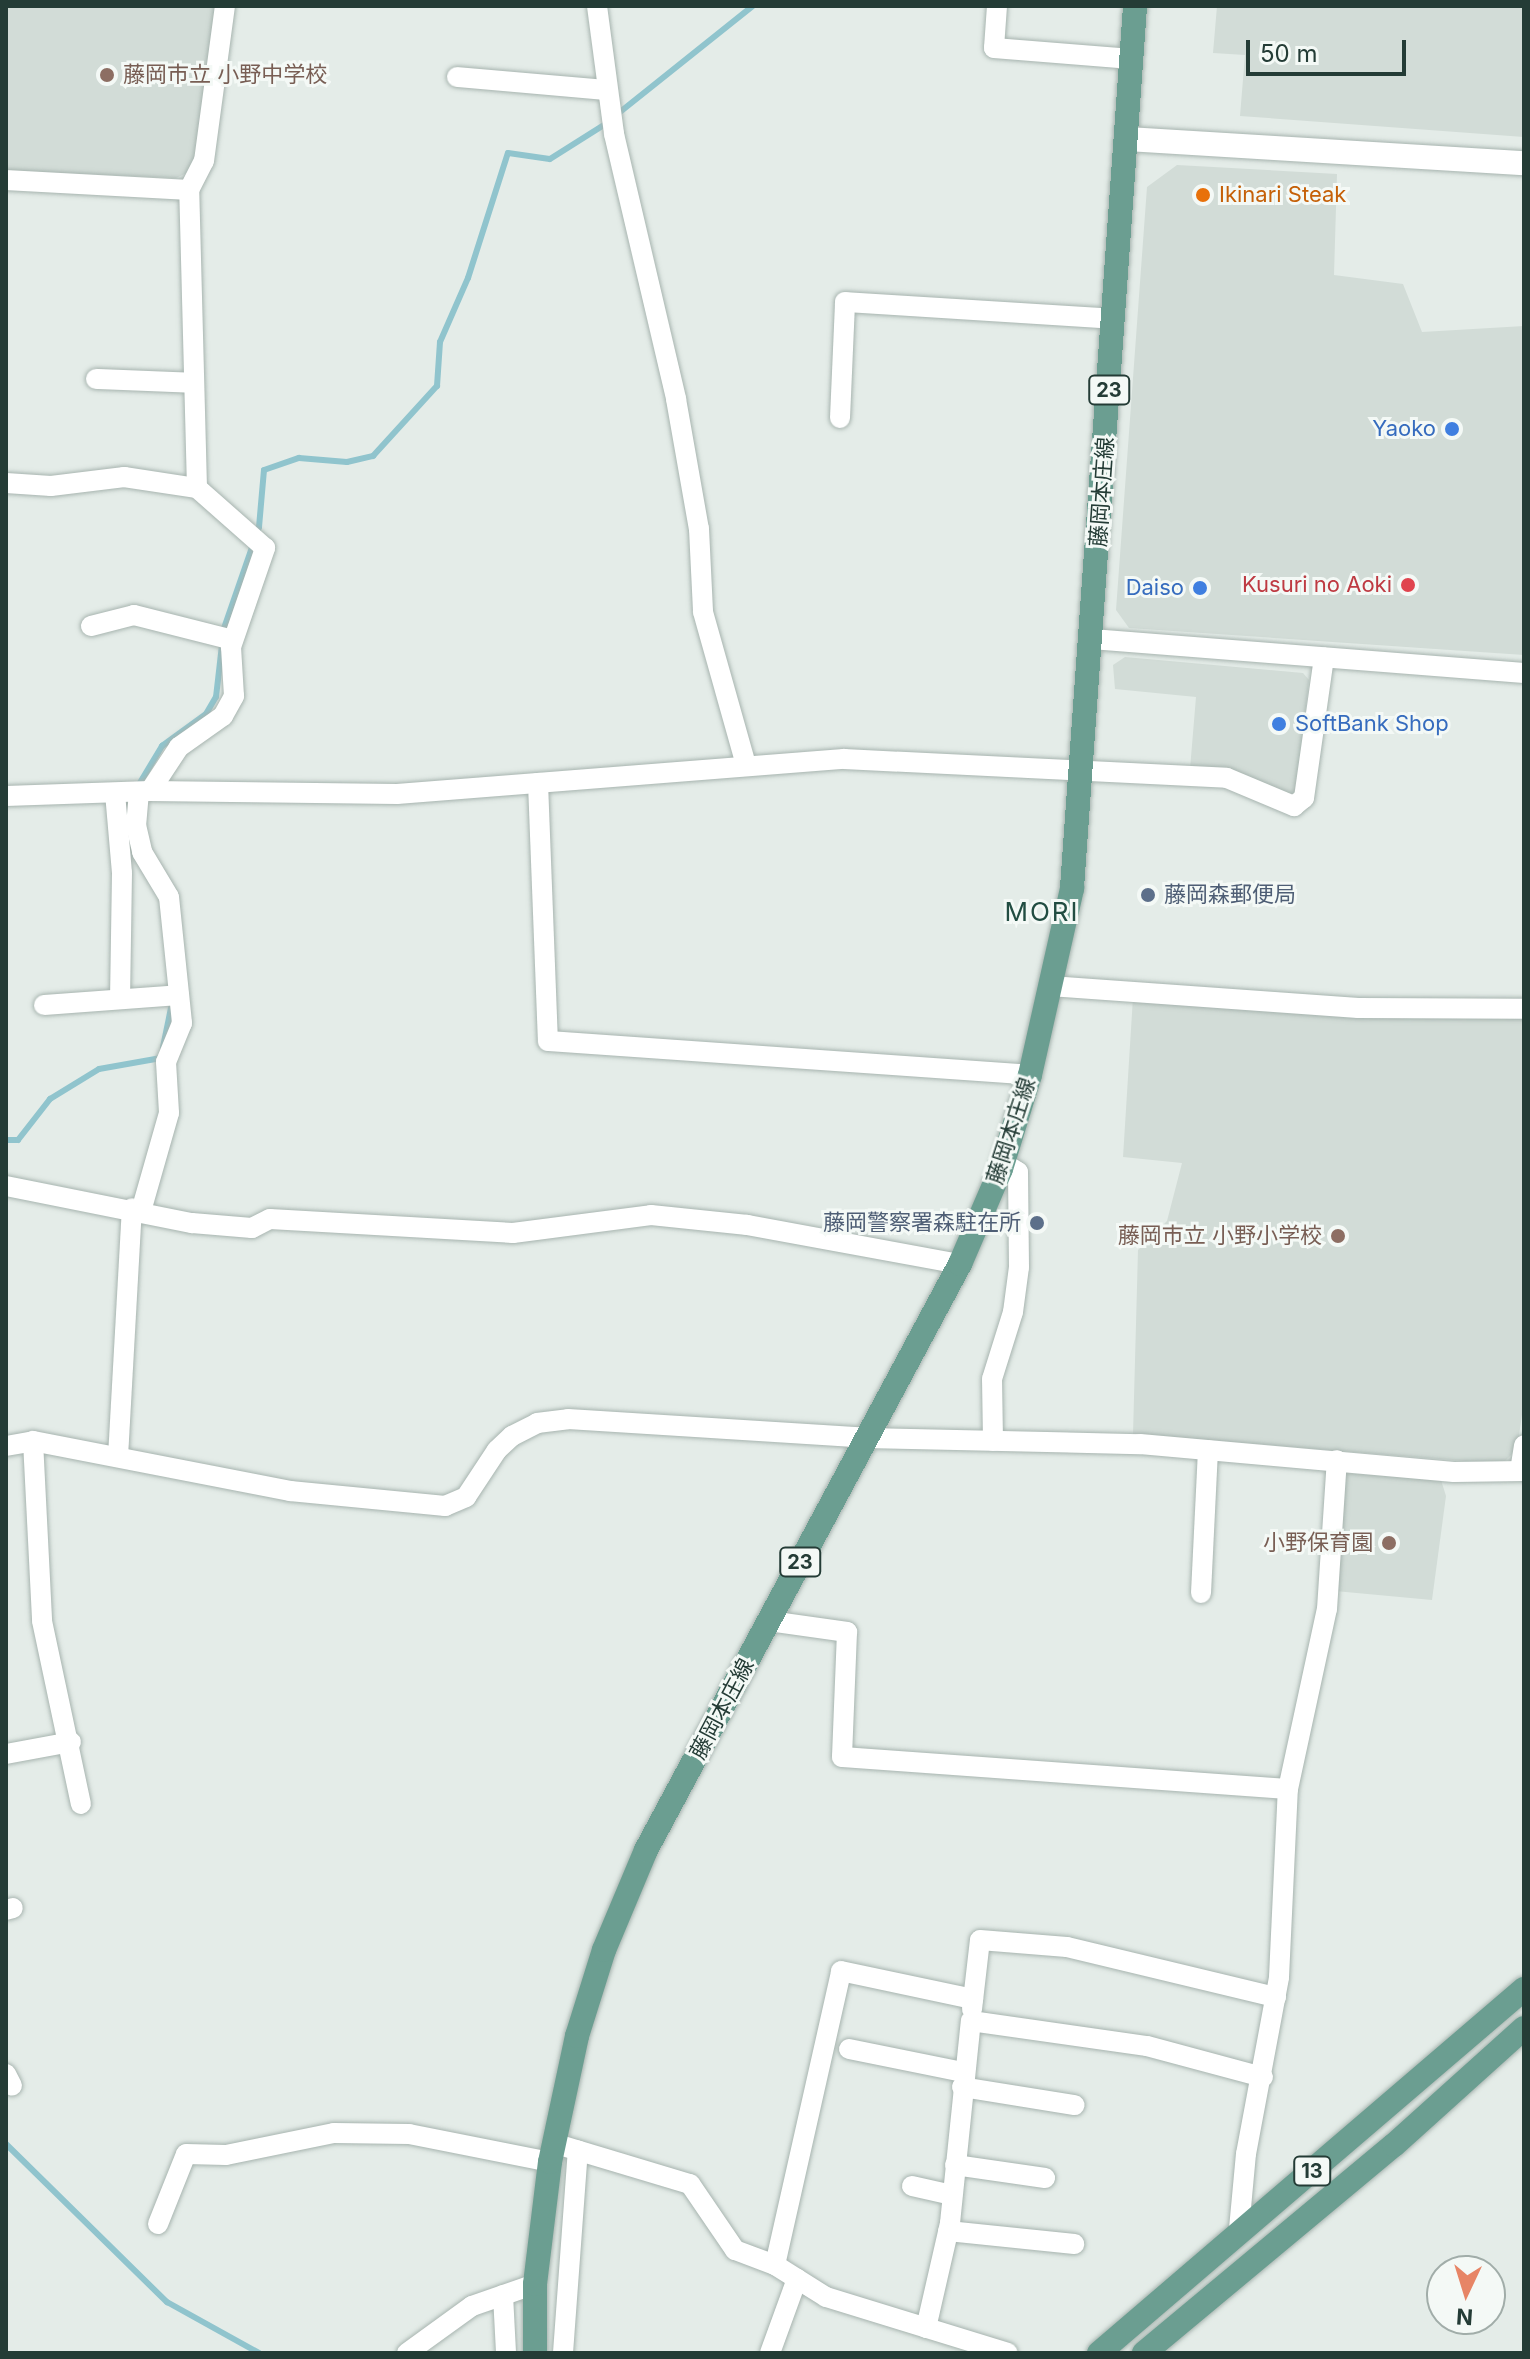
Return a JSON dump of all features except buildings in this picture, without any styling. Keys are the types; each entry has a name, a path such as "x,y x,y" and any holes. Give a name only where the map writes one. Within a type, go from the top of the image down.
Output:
{"main road":[{"name":"藤岡本庄線","path":"535,2353 535,2284 552,2153 604,1950 646,1850 960,1264 1002,1162 1030,1075 1072,888 1083,775 1135,6"},
{"name":"13","path":"1099,2353 1239,2229 1375,2121 1524,1989"},
{"name":"13","path":"1144,2353 1394,2145 1524,2028"}],"street":[{"path":"197,488 189,190 204,161 225,6"},
{"path":"597,6 607,90 676,399 699,529 703,612 746,765"},
{"path":"997,6 994,48 1132,59"},
{"path":"457,77 607,90"},
{"path":"1127,139 1524,163"},
{"path":"6,180 189,190"},
{"path":"840,418 845,302 1114,319"},
{"path":"96,379 194,383"},
{"path":"6,483 51,486 124,477 197,488 265,548 233,640 234,696 223,716 179,747 145,792 136,825 142,852 169,897 182,1023 166,1062 169,1113 136,1209 118,1457"},
{"path":"91,626 134,615 233,640"},
{"path":"1092,639 1524,673"},
{"path":"6,796 145,792 397,794 844,759 1083,775 1227,778 1294,806 1304,798 1324,657"},
{"path":"538,783 548,1041 1030,1075"},
{"path":"115,793 122,873 120,999"},
{"path":"1050,986 1358,1008 1524,1009"},
{"path":"44,1005 179,995"},
{"path":"993,1441 992,1379 1013,1312 1019,1267 1018,1172 1002,1162"},
{"path":"6,1186 252,1228 270,1219 513,1233 651,1215 747,1225 960,1264"},
{"path":"6,1446 33,1441 290,1491 445,1506 466,1497 497,1450 537,1423 568,1419 866,1438 1208,1450 1454,1472 1522,1471 1524,1445"},
{"path":"33,1441 42,1621 71,1742 81,1804"},
{"path":"1201,1593 1208,1450"},
{"path":"1239,2229 1246,2154 1276,1997 1288,1789 1327,1609 1337,1460"},
{"path":"769,1621 847,1632 842,1757 1288,1789"},
{"path":"6,1754 71,1742"},
{"path":"926,2328 948,2231 980,1940 1067,1947 1276,1997"},
{"path":"775,2265 841,1971 973,1999"},
{"path":"971,2021 1147,2046 1263,2077"},
{"path":"849,2049 963,2080 1075,2105"},
{"path":"158,2224 186,2154 226,2155 334,2133 409,2134 552,2153 578,2151 690,2184 704,2197 715,2226 735,2250 775,2265 826,2297 1008,2353"},
{"path":"563,2353 578,2151"},
{"path":"955,2165 1045,2178"},
{"path":"912,2186 952,2195"},
{"path":"948,2231 1074,2244"},
{"path":"770,2353 797,2279"},
{"path":"407,2353 472,2306 535,2284"},
{"path":"503,2295 506,2353"}],"shaded area":[{"name":"藤岡市立 小野中学校","path":"6,6 216,6 200,143 191,171 176,178 6,171"},
{"path":"1217,6 1524,6 1524,137 1240,116 1245,55 1213,53"},
{"path":"1177,165 1337,174 1334,275 1403,284 1422,332 1524,326 1524,655 1129,628 1116,610 1147,187"},
{"path":"1125,657 1303,673 1309,680 1296,791 1287,795 1190,769 1196,697 1115,689 1113,665"},
{"name":"藤岡市立 小野小学校","path":"1133,997 1524,1016 1524,1401 1517,1449 1502,1464 1133,1434 1138,1250 1167,1221 1182,1163 1123,1157"},
{"name":"小野保育園","path":"1342,1473 1441,1480 1446,1496 1432,1600 1335,1591"}],"waterway":[{"path":"615,116 753,6"},
{"path":"222,634 259,527 264,470 299,458 347,462 373,456 437,386 440,342 468,278 508,153 550,159 607,123"},
{"path":"138,786 162,746 206,714 216,697 222,645"},
{"path":"163,1047 172,1003"},
{"path":"6,1140 18,1140 50,1099 99,1069 161,1058"},
{"path":"6,2144 167,2302 259,2353"}],"place":[{"name":"藤岡市立 小野中学校","path":"107,75"},
{"name":"Ikinari Steak","path":"1203,195"},
{"name":"Yaoko","path":"1452,429"},
{"name":"Kusuri no Aoki","path":"1408,585"},
{"name":"Daiso","path":"1200,588"},
{"name":"SoftBank Shop","path":"1279,724"},
{"name":"藤岡森郵便局","path":"1148,895"},
{"name":"藤岡警察署森駐在所","path":"1037,1223"},
{"name":"藤岡市立 小野小学校","path":"1338,1236"},
{"name":"小野保育園","path":"1389,1543"}],"district":[{"name":"MORI","path":"1042,912"}]}
